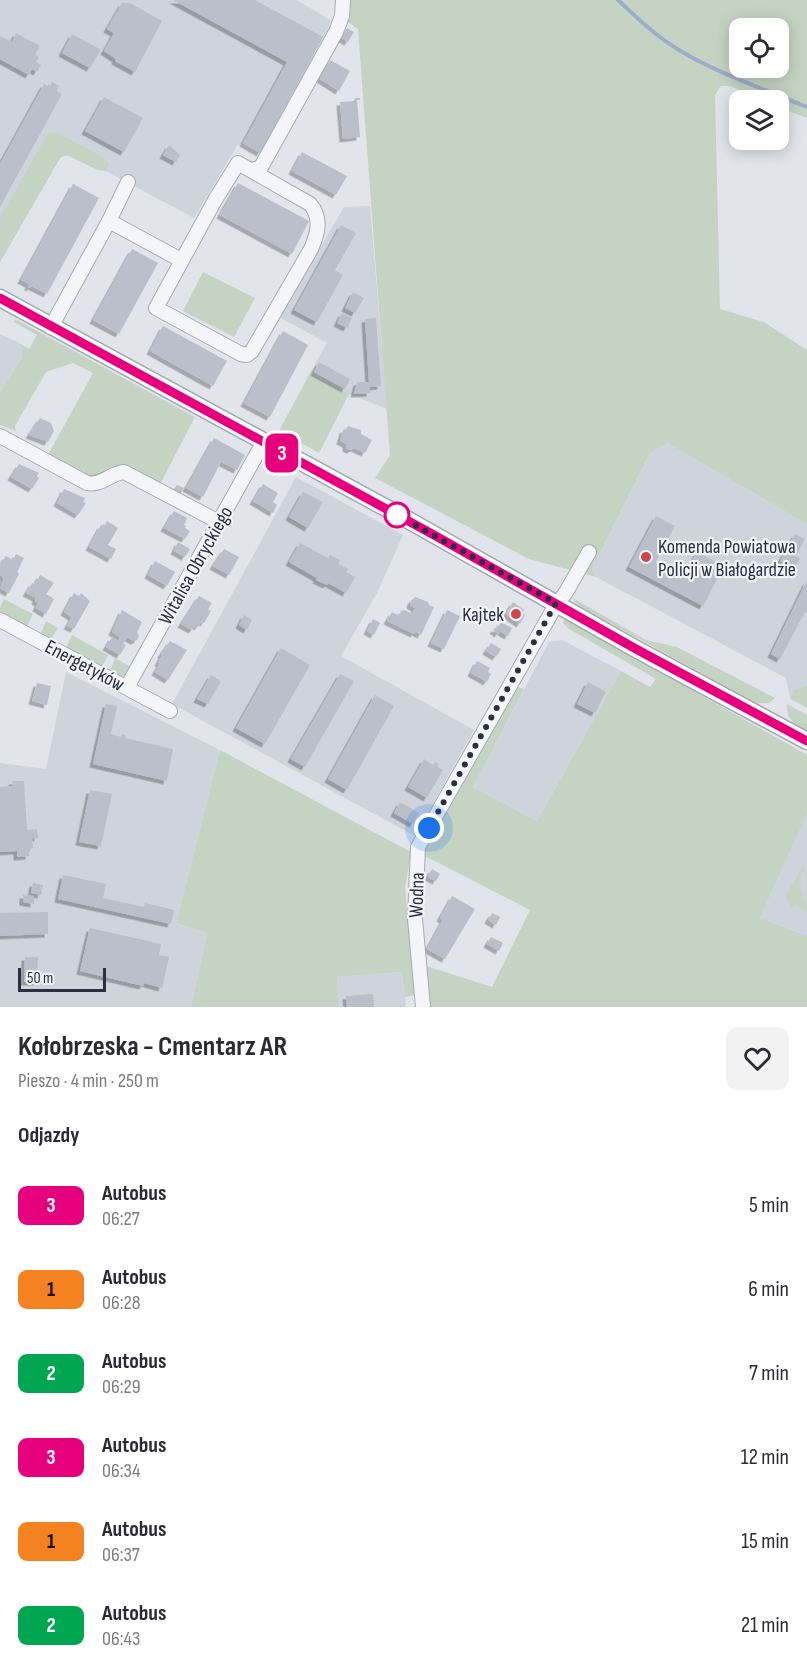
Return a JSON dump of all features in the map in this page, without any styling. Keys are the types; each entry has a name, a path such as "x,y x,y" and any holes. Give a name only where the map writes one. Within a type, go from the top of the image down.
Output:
{"main road":[{"path":"0,298 410,521 636,649 807,741"}],"street":[{"path":"253,170 261,167 330,44 342,16 343,0"},
{"path":"238,163 310,204 317,214 318,232 311,249 247,355 157,310 181,260 238,163"},
{"path":"51,327 128,182"},
{"path":"109,221 181,260"},
{"path":"0,436 87,483 96,484 124,472 219,522"},
{"name":"Witalisa Obryckiego","path":"127,687 263,443"},
{"name":"Wodna","path":"423,1007 415,920 418,847 556,603 566,592 589,552"},
{"name":"Energetyków","path":"0,620 171,711"}],"shaded area":[{"path":"0,0 297,0 330,20 329,27 260,153 243,143 237,146 194,218 106,171 98,170 67,155 60,158 0,262"},
{"path":"370,206 387,409 349,394 310,373 327,343 279,317 344,207"},
{"path":"0,334 21,344 22,357 0,393"},
{"path":"667,443 807,524 807,685 796,690 790,699 786,678 596,577 592,569 650,453"},
{"path":"296,477 403,535 378,591 341,656 474,730 415,836 172,704"},
{"path":"562,640 621,671 537,821 473,787 549,642"},
{"path":"66,672 220,750 176,923 207,933 191,1007 0,1007 0,763 46,769"},
{"path":"807,814 807,936 760,918"},
{"path":"402,972 406,1007 339,1007 337,977"}],"green space":[{"path":"347,0 807,0 807,118 789,111 789,90 740,90 730,86 721,86 715,95 720,309 764,322 807,350 807,524 667,443 650,453 592,569 596,577 529,559 375,478 390,455 358,29 346,21"},
{"path":"56,132 103,157 109,164 106,171 98,170 67,155 60,158 0,262 0,218 48,133"},
{"path":"203,272 255,298 234,337 183,311"},
{"path":"15,319 195,417 159,486 127,468 92,479 48,455 93,373 73,363 46,372 15,426 16,431 0,425 0,393 22,357 21,344 29,349 37,335 14,322"},
{"path":"310,373 349,394 319,453 279,431"},
{"path":"573,598 646,640 677,647 775,698 769,703 756,703 577,605"},
{"path":"4,599 33,614 27,626 0,614 0,607"},
{"path":"565,618 807,755 807,814 760,918 807,936 807,1007 425,1007 430,1006 426,966 492,987 530,910 425,856 425,848 514,686 524,689 473,787 537,821 621,671 650,687 656,679 569,629 563,623"},
{"path":"46,621 58,628 51,639 41,633"},
{"path":"72,635 108,655 103,665 66,648"},
{"path":"115,658 131,667 127,675 120,676 110,671"},
{"path":"807,685 807,708 790,699 795,690"},
{"path":"787,704 807,715 807,732 792,721 788,714"},
{"path":"220,750 411,852 405,888 415,995 405,997 402,972 337,977 339,1007 191,1007 207,933 176,923"},
{"path":"807,859 801,884 807,912 795,904 792,908 786,898"}],"building":[{"path":"173,0 255,0 323,37 260,153 243,143 287,62"},
{"path":"122,3 130,3 162,21 135,72 115,61 116,59 104,51 114,33 107,29"},
{"path":"347,28 354,32 348,42 341,38"},
{"path":"16,33 40,46 35,55 39,57 36,62 41,65 37,72 32,69 29,75 0,59 0,36 12,42"},
{"path":"72,34 101,50 90,68 62,53"},
{"path":"330,60 350,71 339,91 320,79"},
{"path":"52,82 59,86 57,91 62,94 0,207 0,164 44,84 49,87"},
{"path":"104,97 143,118 124,152 85,131"},
{"path":"355,98 360,98 357,100 360,137 343,139 340,102 354,101"},
{"path":"169,145 180,155 176,162 163,155"},
{"path":"302,152 347,176 336,195 292,171"},
{"path":"238,183 309,221 292,254 220,215"},
{"path":"73,184 99,198 47,294 31,286 28,287 29,284 21,280"},
{"path":"341,225 356,233 335,270 343,275 317,322 294,310"},
{"path":"132,249 158,263 119,334 93,320"},
{"path":"353,292 364,298 355,313 345,308"},
{"path":"342,313 352,318 347,328 337,323"},
{"path":"376,318 381,386 370,387 370,393 354,394 357,382 369,382 365,319"},
{"path":"163,326 227,361 213,386 150,351"},
{"path":"283,331 308,345 270,417 244,403"},
{"path":"319,362 350,379 345,389 314,372"},
{"path":"40,418 51,423 54,431 48,442 29,435"},
{"path":"348,426 361,430 361,434 372,440 365,453 354,448 350,450 340,441 343,430"},
{"path":"214,438 245,455 237,470 221,462 203,497 186,488"},
{"path":"19,464 39,473 37,476 39,478 32,489 11,477"},
{"path":"263,484 278,493 273,502 277,505 273,513 253,501"},
{"path":"177,485 184,488 181,493 174,489"},
{"path":"64,489 85,498 83,502 86,503 78,515 57,503"},
{"path":"303,492 323,502 308,528 289,517"},
{"path":"174,511 187,518 184,525 190,531 185,539 164,528"},
{"name":"Komenda Powiatowa Policji w Białogardzie","path":"656,516 675,526 655,563 683,578 697,552 724,566 703,606 629,567"},
{"path":"107,521 118,528 108,545 116,549 111,559 89,547 101,525 104,527"},
{"path":"795,534 805,539 796,556 800,559 795,569 780,561"},
{"path":"178,542 190,549 185,557 174,551"},
{"path":"300,543 328,558 330,555 340,560 338,564 348,569 346,572 355,577 346,593 328,583 327,585 316,580 317,578 289,562"},
{"path":"224,549 239,557 229,575 213,566"},
{"path":"16,554 24,558 9,593 0,588 4,578 0,575 0,564 6,556 13,560"},
{"path":"155,561 175,572 167,586 148,575"},
{"path":"40,575 54,583 46,594 54,599 46,614 36,608 38,603 35,601 36,598 26,593"},
{"path":"807,580 807,613 805,612 780,659 771,654"},
{"path":"74,593 79,596 81,593 90,601 74,629 67,626 72,617 64,612"},
{"path":"199,596 212,603 208,609 211,611 204,623 201,622 192,630 181,624"},
{"path":"415,597 434,607 421,635 387,621 392,612 399,616 401,611 405,610 412,614 415,608 410,605"},
{"path":"513,602 524,610 522,613 525,615 520,624 506,614"},
{"path":"122,610 142,622 137,632 139,636 137,640 134,641 127,637 123,644 126,645 120,655 106,647 112,637 118,641 120,637 112,632"},
{"path":"447,610 460,616 444,649 431,643"},
{"path":"244,615 252,620 247,630 239,625"},
{"path":"373,619 380,623 374,635 367,631"},
{"path":"501,622 512,628 508,636 500,631 498,634 493,630 497,629"},
{"path":"170,641 187,650 168,680 155,672 160,663 158,663 161,654"},
{"path":"491,643 501,649 496,657 486,651"},
{"path":"281,648 310,665 265,744 236,728"},
{"path":"477,661 490,668 488,672 491,674 487,682 471,673"},
{"path":"340,674 354,681 305,767 291,759"},
{"path":"211,675 221,681 208,704 197,699"},
{"path":"588,682 606,692 595,713 577,704"},
{"path":"37,683 51,686 47,705 32,701"},
{"path":"375,695 394,706 347,790 328,779"},
{"path":"106,704 117,706 111,734 121,737 122,734 126,735 125,738 173,749 167,781 93,764"},
{"path":"424,759 433,765 435,762 439,764 437,767 443,770 427,798 408,787"},
{"path":"12,781 24,781 27,830 37,829 38,838 32,838 33,848 29,849 29,856 17,857 17,851 0,852 0,787 13,786"},
{"path":"90,790 112,794 101,846 79,842"},
{"path":"400,802 419,813 413,824 394,813"},
{"path":"432,869 440,874 436,881 428,877"},
{"path":"63,875 106,884 103,898 144,907 145,903 174,910 171,924 58,899"},
{"path":"33,883 43,885 41,895 31,893"},
{"path":"23,895 34,896 34,904 23,902"},
{"path":"452,896 475,909 445,959 427,949 443,920 440,918"},
{"path":"48,912 48,934 0,936 0,913"},
{"path":"492,913 500,917 496,925 488,920"},
{"path":"90,928 161,944 159,955 169,957 162,988 144,983 143,986 80,971"},
{"path":"491,937 503,943 499,951 487,944"},
{"path":"25,957 38,957 37,982 24,982"},
{"path":"373,994 374,1007 347,1007 346,996"}],"waterway":[{"path":"618,0 655,33 694,59 807,107"}],"bus line":[{"name":"3","path":"0,298 807,741"}],"place":[{"name":"Komenda Powiatowa Policji w Białogardzie","path":"646,557"},
{"name":"Kajtek","path":"516,614"}],"route":[{"path":"397,515 556,603 429,828"}]}
